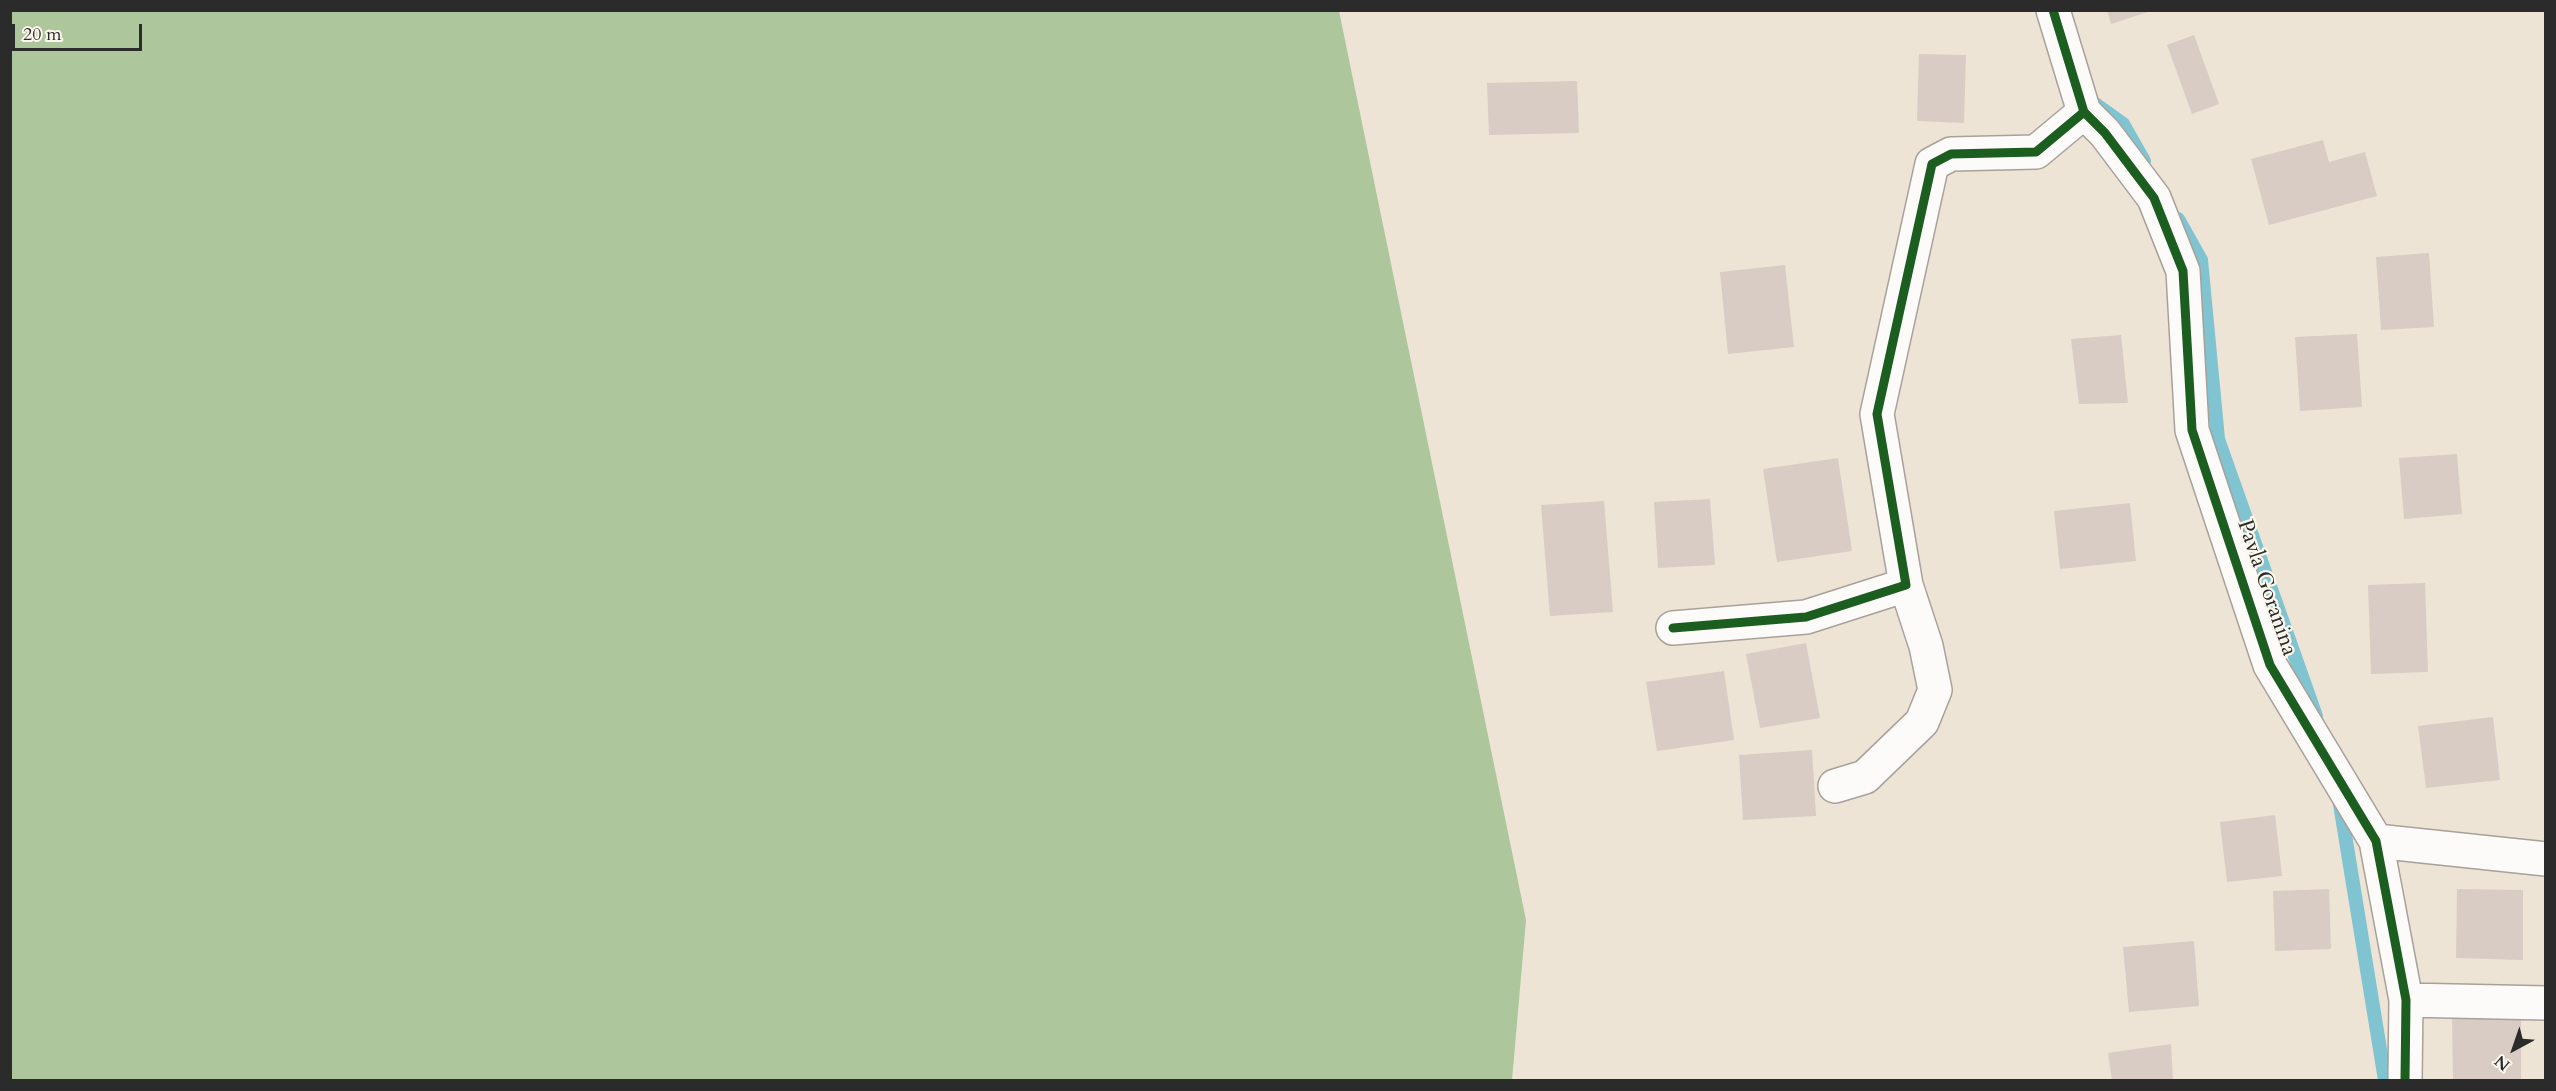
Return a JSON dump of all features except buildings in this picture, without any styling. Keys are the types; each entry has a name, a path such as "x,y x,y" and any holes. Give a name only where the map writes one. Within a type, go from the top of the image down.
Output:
{"street":[{"name":"Pavla Goranina","path":"2053,10 2084,112 2105,133 2154,198 2183,271 2192,430 2270,665 2376,842 2406,1000 2404,1080"},
{"path":"1835,786 1865,777 1922,722 1935,690 1926,646 1906,585 1876,414 1932,164 1951,154 2036,152 2084,112"},
{"path":"1673,628 1806,617 1906,585"},
{"path":"2376,842 2546,859"},
{"path":"2406,1000 2546,1003"}],"green space":[{"path":"10,11 1339,11 1526,920 1512,1080 11,1080"}],"waterway":[{"path":"2095,104 2123,124 2144,161"},
{"path":"2178,219 2201,260 2218,439 2316,716"},
{"path":"2339,798 2385,1080"}],"cycle path":[{"path":"2053,10 2084,112 2105,133 2154,198 2183,271 2192,430 2270,665 2376,841 2406,1000 2405,1080"},
{"path":"1673,628 1806,617 1906,585 1877,414 1932,164 1951,154 2036,152 2084,112"}]}
